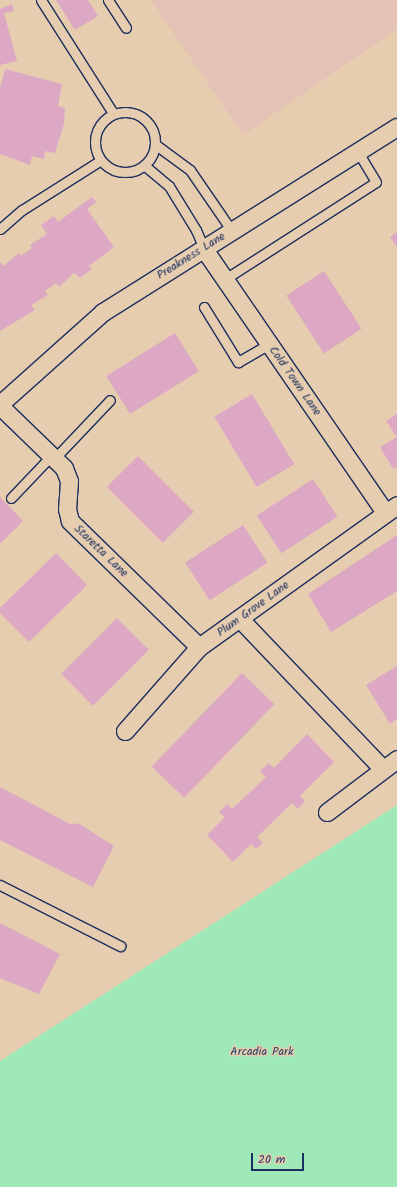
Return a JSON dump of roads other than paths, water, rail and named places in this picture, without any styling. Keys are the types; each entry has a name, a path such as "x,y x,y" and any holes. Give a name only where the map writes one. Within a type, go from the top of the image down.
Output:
{"street":[{"name":"Preakness Lane","path":"0,405 103,312 397,127"},
{"name":"Cold Town Lane","path":"204,249 269,344 391,508"},
{"name":"Staretta Lane","path":"0,405 52,458 64,468 69,482 70,521 199,648"},
{"name":"Plum Grove Lane","path":"126,731 199,648 391,508"},
{"path":"240,619 382,768"},
{"path":"327,812 382,768 397,759"}],"lane":[{"path":"41,0 113,113"},
{"path":"108,0 126,28"},
{"path":"156,144 145,166 122,172 101,160 96,150 98,128 113,113 138,114 149,121 156,144 190,170 232,231"},
{"path":"225,279 376,182 358,152"},
{"path":"0,229 101,160"},
{"path":"145,166 169,186 196,230 204,249"},
{"path":"204,307 238,362 269,344"},
{"path":"11,498 110,400"},
{"path":"0,885 120,946"}],"park label":[{"name":"Arcadia Park","path":"262,1052"}]}
